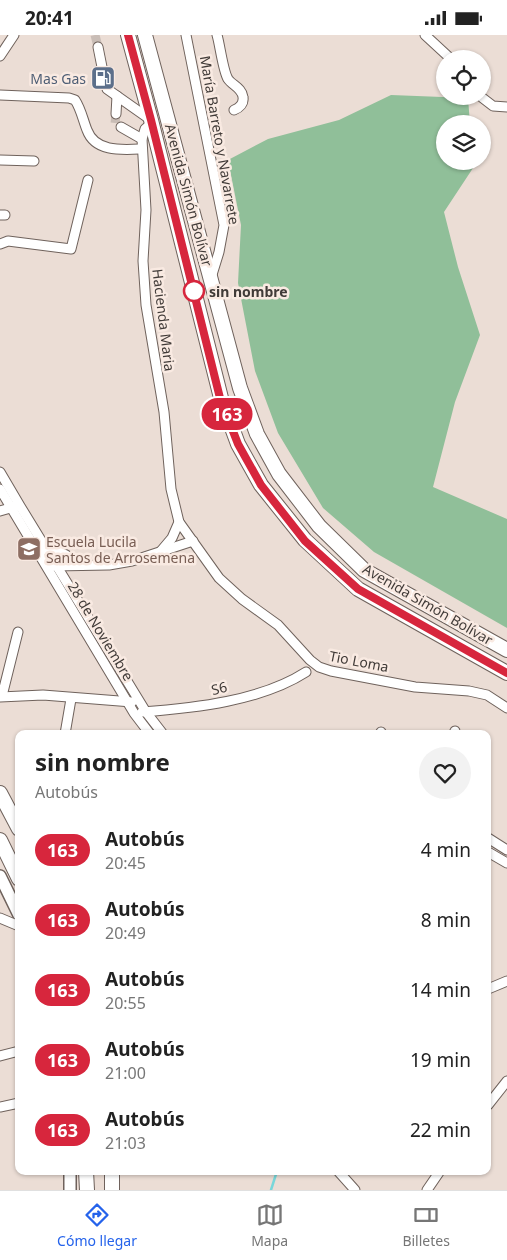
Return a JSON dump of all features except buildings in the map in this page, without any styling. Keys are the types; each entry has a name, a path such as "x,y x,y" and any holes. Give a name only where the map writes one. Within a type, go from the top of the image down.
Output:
{"highway":[{"name":"Avenida Simón Bolívar","path":"128,35 152,121 220,398 238,444 261,485 305,541 358,589 507,673"},
{"name":"Avenida Simón Bolívar","path":"145,35 240,389 257,434 279,474 318,527 364,570 507,650"},
{"path":"0,793 15,821"},
{"path":"0,840 15,871"},
{"path":"86,1175 87,1190"},
{"path":"112,1175 112,1190"}],"main road":[{"path":"0,877 15,907"},
{"path":"70,1175 70,1190"}],"street":[{"path":"0,56 4,43 14,35"},
{"name":"María Barreto y Navarrete","path":"186,35 224,225 219,252 211,278"},
{"path":"217,35 228,77 238,87 243,97 243,102 239,108 234,110"},
{"path":"425,35 441,50"},
{"path":"98,47 102,67"},
{"path":"107,89 152,121"},
{"path":"0,95 69,98 75,100 88,133 94,142 112,149 141,149"},
{"path":"116,114 117,96"},
{"path":"491,104 506,110"},
{"name":"Hacienda Maria","path":"152,121 145,129 141,149 146,210 143,261 146,305 164,412 171,489 180,522 193,541"},
{"path":"121,127 142,139"},
{"path":"0,160 34,161"},
{"path":"0,244 8,241 71,249 88,180"},
{"path":"0,472 15,507 0,511"},
{"name":"28 de Noviembre","path":"0,489 15,507 42,550 45,565 134,713 147,730"},
{"path":"160,551 172,538 180,522"},
{"path":"45,565 109,565 132,561 193,541"},
{"name":"Tio Loma","path":"193,541 219,578 242,599 278,625 310,660 319,667 415,687 469,691 487,695 507,708"},
{"path":"42,550 57,550 82,565"},
{"path":"42,550 57,566 146,712 160,730"},
{"path":"18,632 1,697 43,695 71,699 140,702"},
{"name":"S6","path":"134,713 210,705 265,691 306,672"},
{"path":"66,730 71,699"},
{"path":"491,840 507,850"},
{"path":"491,854 507,863"},
{"path":"0,877 2,887 0,893"},
{"path":"0,918 15,924"},
{"path":"491,988 507,981"},
{"path":"0,1056 15,1052"},
{"path":"491,1101 507,1081"},
{"path":"0,1107 15,1104"},
{"path":"342,1175 355,1190"},
{"path":"426,1190 437,1175"}],"green space":[{"path":"391,95 436,97 436,105 469,105 469,115 436,115 436,170 472,170 444,212 458,267 480,335 455,402 433,487 507,519 507,628 374,552 323,508 278,433 255,371 238,283 241,225 228,160 268,139 339,120"}],"waterway":[{"path":"271,1190 276,1175"}],"tunnel":[{"path":"95,35 98,47"},
{"path":"102,67 107,89"},
{"path":"116,114 115,124 121,127"}],"bus line":[{"name":"163","path":"128,35 220,398 238,444 261,485 305,541 358,589 507,673"}],"place":[{"name":"Mas Gas","path":"103,78"},
{"name":"sin nombre","path":"194,291"},
{"name":"Escuela Lucila Santos de Arrosemena","path":"29,549"}]}
